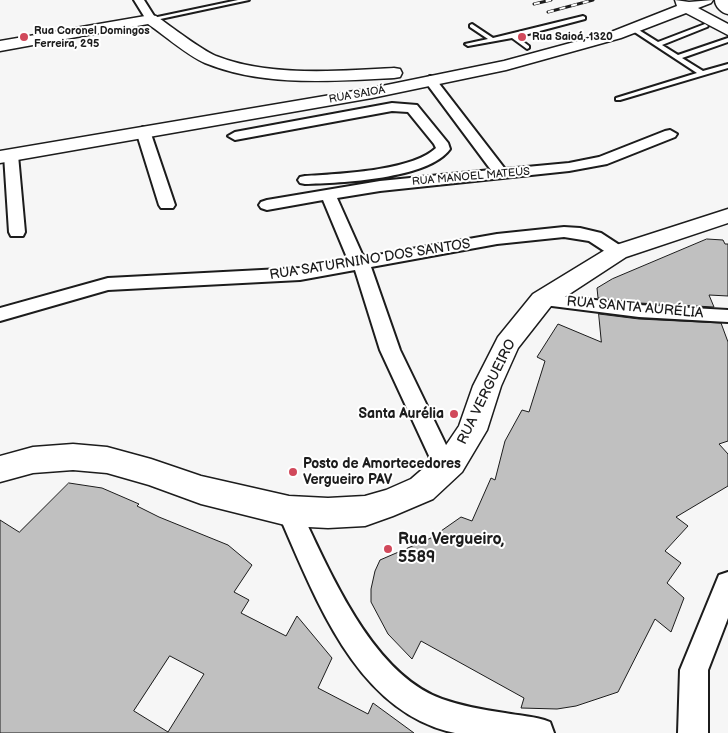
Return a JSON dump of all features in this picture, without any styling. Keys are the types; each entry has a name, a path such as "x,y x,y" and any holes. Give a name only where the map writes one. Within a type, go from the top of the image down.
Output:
{"street":[{"path":"139,0 151,19 217,62 240,69 290,74 357,76 442,68 527,47 600,24"},
{"path":"645,7 665,0"},
{"name":"RUA SAIOÁ","path":"6,156 372,92 506,65 632,28 685,4 706,0"},
{"path":"722,0 722,3 728,10"},
{"path":"685,4 728,30"},
{"path":"0,46 151,19"},
{"path":"290,74 313,83 319,89 310,103"},
{"path":"357,76 350,84 353,88 372,92"},
{"path":"430,80 501,174"},
{"path":"235,136 392,107 412,108 446,102"},
{"path":"305,180 376,174 431,160 440,154 443,149 441,143 412,108"},
{"path":"143,131 167,204"},
{"name":"RUA MANOEL MATEUS","path":"267,204 380,186 569,167 602,160 635,149 670,134"},
{"path":"6,156 17,232"},
{"path":"328,194 355,258 361,262 390,350 438,451 451,463"},
{"name":"RUA VERGUEIRO","path":"0,469 33,460 73,456 107,460 201,490 289,511 328,513 364,511 393,502 422,489 451,463 472,430 487,386 508,344 542,300 618,252 728,216"},
{"name":"RUA SATURNINO DOS SANTOS","path":"0,315 50,299 108,284 300,274 497,239 564,232 580,233 595,237 618,252"},
{"name":"RUA SANTA AURÉLIA","path":"542,300 639,311 728,316"},
{"path":"289,511 342,619 371,662 394,686 423,706 460,718 499,728 539,733"},
{"path":"694,733 694,670 728,584"}],"lane":[{"path":"151,19 246,0"},
{"path":"468,44 512,36 583,18"},
{"path":"472,26 493,40"},
{"path":"658,44 705,26"},
{"path":"632,28 702,73"},
{"path":"512,36 527,47"},
{"path":"679,57 728,40"},
{"path":"618,99 728,66"}],"building":[{"path":"707,239 723,240 725,244 728,244 728,296 709,295 714,307 639,303 598,298 597,288 612,279"},
{"path":"599,314 639,319 721,323 728,342 728,441 719,444 728,454 728,486 676,517 688,526 665,551 681,563 667,583 684,598 671,632 655,619 618,692 576,706 557,709 521,708 524,698 421,641 412,659 388,634 371,602 371,589 375,571 380,560 431,538 461,517 472,521 491,478 495,480 505,441 522,410 529,412 545,361 537,357 558,324 601,342"},
{"path":"69,483 102,488 139,504 137,506 159,517 228,545 252,565 234,592 249,600 241,613 286,636 297,616 332,658 318,688 368,714 373,703 414,733 0,733 0,520 19,532","holes":["170,656 204,674 168,732 134,711"]}],"railway":[{"path":"534,4 551,0"},
{"path":"548,12 593,0"}],"place":[{"name":"Rua Coronel Domingos Ferreira, 295","path":"24,37"},
{"name":"Rua Saioá, 1320","path":"522,37"},
{"name":"Santa Aurélia","path":"454,414"},
{"name":"Posto de Amortecedores Vergueiro PAV","path":"293,472"},
{"name":"Rua Vergueiro, 5589","path":"388,549"}]}
